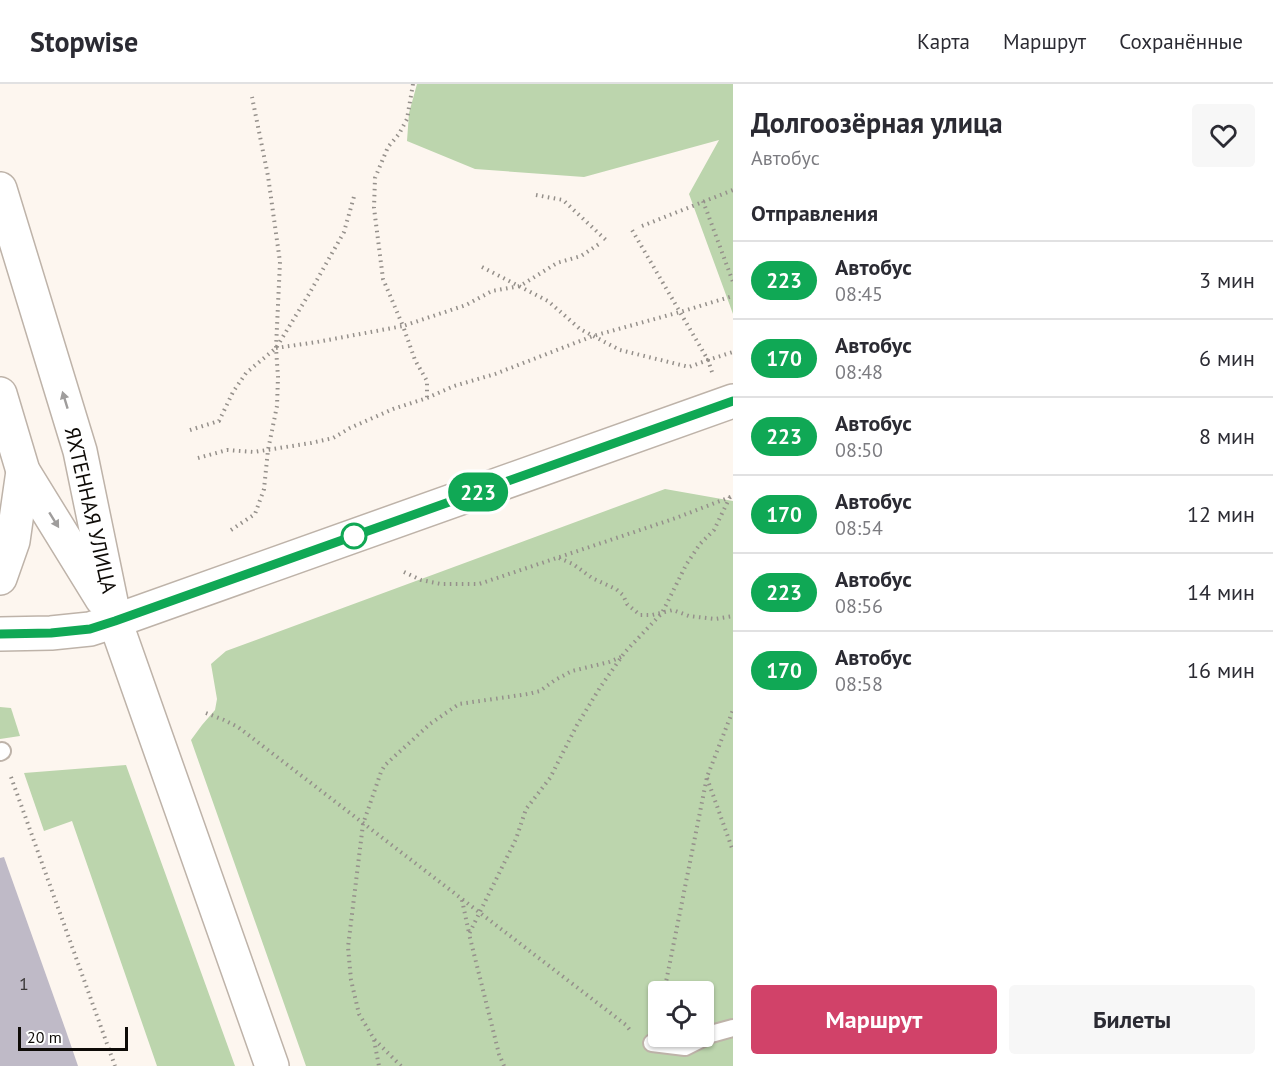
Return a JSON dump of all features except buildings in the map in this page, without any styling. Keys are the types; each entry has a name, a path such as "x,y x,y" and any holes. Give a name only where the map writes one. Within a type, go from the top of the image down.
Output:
{"main road":[{"name":"ЯХТЕННАЯ УЛИЦА","path":"0,189 80,451 115,621"},
{"name":"ЯХТЕННАЯ УЛИЦА","path":"0,394 23,471 115,621"},
{"path":"0,634 51,633 90,629 733,401"},
{"path":"0,578 13,541 23,471"},
{"path":"115,621 272,1066"}],"lane":[{"path":"714,1033 733,1028"}],"path":[{"path":"413,84 407,119 399,134 388,147 375,178 374,208 383,279 415,360 427,381 427,398"},
{"path":"231,530 255,514 264,489 268,450 277,406 276,348 280,262 268,176 252,98"},
{"path":"642,226 733,190"},
{"path":"190,430 219,421 233,392 246,373 276,348 344,232 356,193"},
{"path":"536,195 563,200 607,241"},
{"path":"703,201 733,282"},
{"path":"632,230 713,372"},
{"path":"276,348 403,326 466,305 492,291 520,286 557,263 581,256 598,244"},
{"path":"482,267 548,301 580,329 620,350 689,367 733,352"},
{"path":"198,458 226,450 254,452 333,438 393,409 454,386 495,374 593,336 733,296"},
{"path":"404,572 421,580 441,584 478,584 732,497"},
{"path":"469,934 516,839 526,809 550,778 590,703 625,652 662,613 686,565 700,544 714,530 732,497"},
{"path":"558,558 573,564 592,578 616,590 640,615 673,610 689,616 715,620 733,616"},
{"path":"401,1066 374,1039 358,1014 351,980 348,947 363,824 381,772 385,765 430,724 459,704 540,691 572,671 622,657"},
{"path":"665,981 707,777 733,710"},
{"path":"206,713 238,727 627,1025 632,1033"},
{"path":"727,725 733,726"},
{"path":"1,751 115,1066"},
{"path":"707,777 733,851"},
{"path":"462,900 498,1054 504,1066"},
{"path":"374,1039 379,1066"}],"green space":[{"path":"417,84 733,84 733,314 689,194 719,140 584,177 475,169 407,141 409,113"},
{"path":"665,489 733,501 733,1066 306,1066 191,740 215,710 217,699 211,664 226,651"},
{"path":"0,707 11,708 20,736 0,739"},
{"path":"126,765 235,1066 157,1066 72,821 44,831 24,773"}],"bus line":[{"name":"223","path":"0,634 51,633 90,629 733,401"}]}
